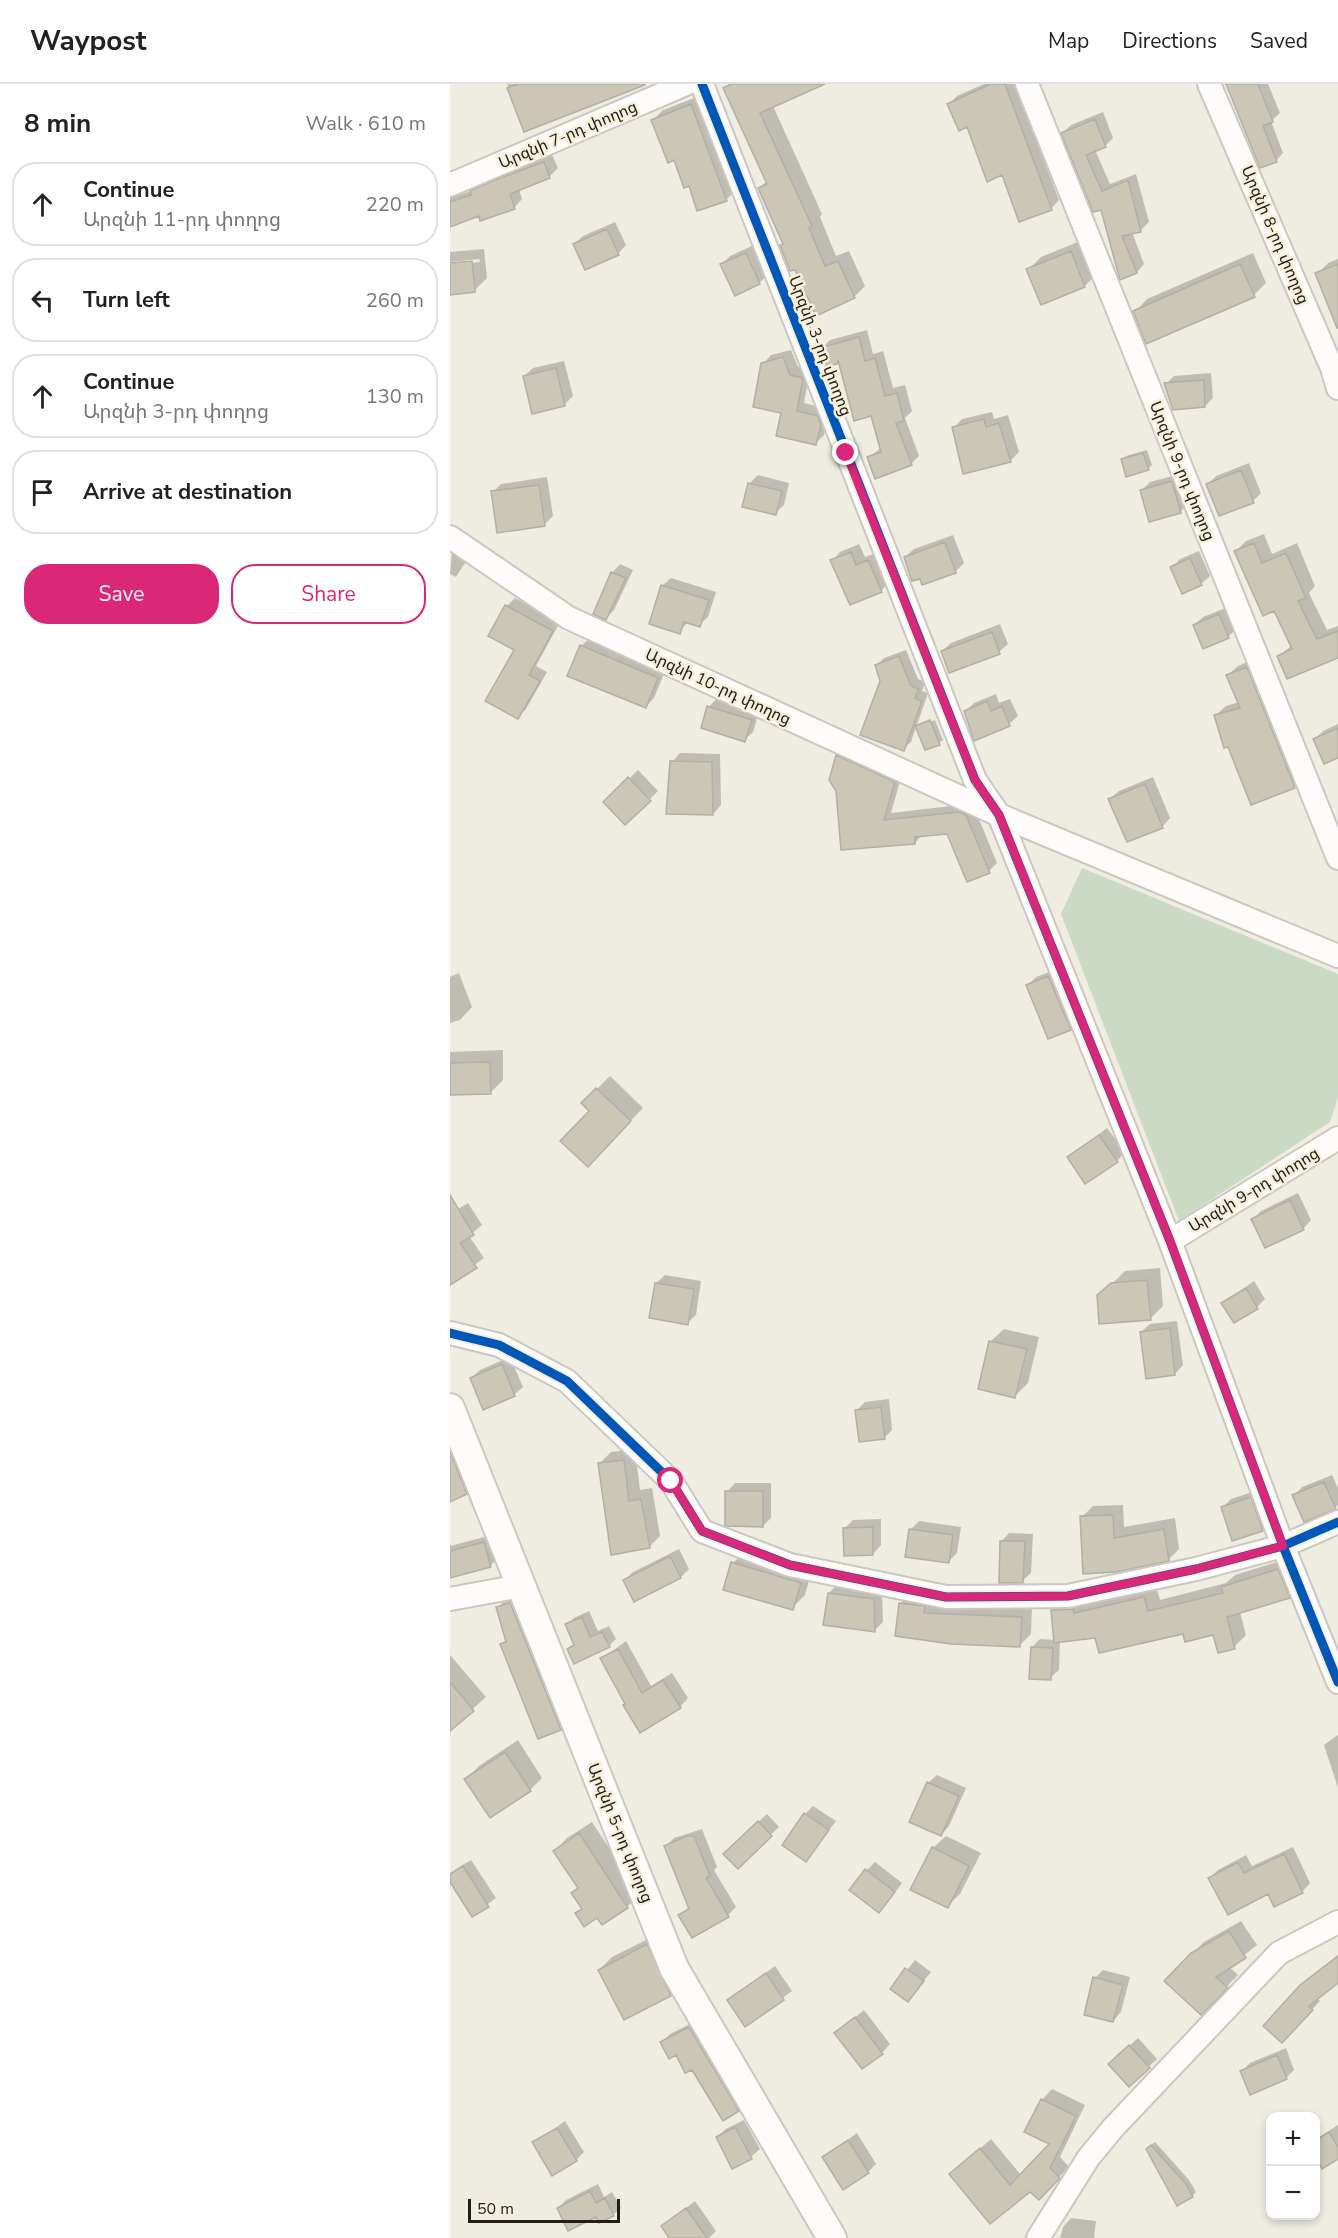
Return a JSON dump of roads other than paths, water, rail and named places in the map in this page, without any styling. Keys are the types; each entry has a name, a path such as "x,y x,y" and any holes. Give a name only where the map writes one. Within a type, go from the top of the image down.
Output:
{"street":[{"name":"Արզնի 7-րդ փողոց","path":"450,185 686,84"},
{"name":"Արզնի 3-րդ փողոց","path":"702,84 975,780 999,815 1170,1241 1283,1546 1338,1682"},
{"name":"Արզնի 9-րդ փողոց","path":"1027,84 1338,858"},
{"name":"Արզնի 8-րդ փողոց","path":"1209,84 1332,368 1338,388"},
{"name":"Արզնի 10-րդ փողոց","path":"450,537 568,618 999,815 1338,956"},
{"name":"Արզնի 9-րդ փողոց","path":"1170,1241 1338,1138"},
{"path":"450,1333 499,1346 567,1381 671,1481 702,1531 790,1565 946,1597 1068,1596 1196,1569 1283,1546 1338,1522"},
{"name":"Արզնի 5-րդ փողոց","path":"450,1408 674,1968 832,2238"},
{"path":"450,1599 521,1586"},
{"path":"1038,2238 1089,2157 1137,2103 1280,1953 1338,1922"}]}
